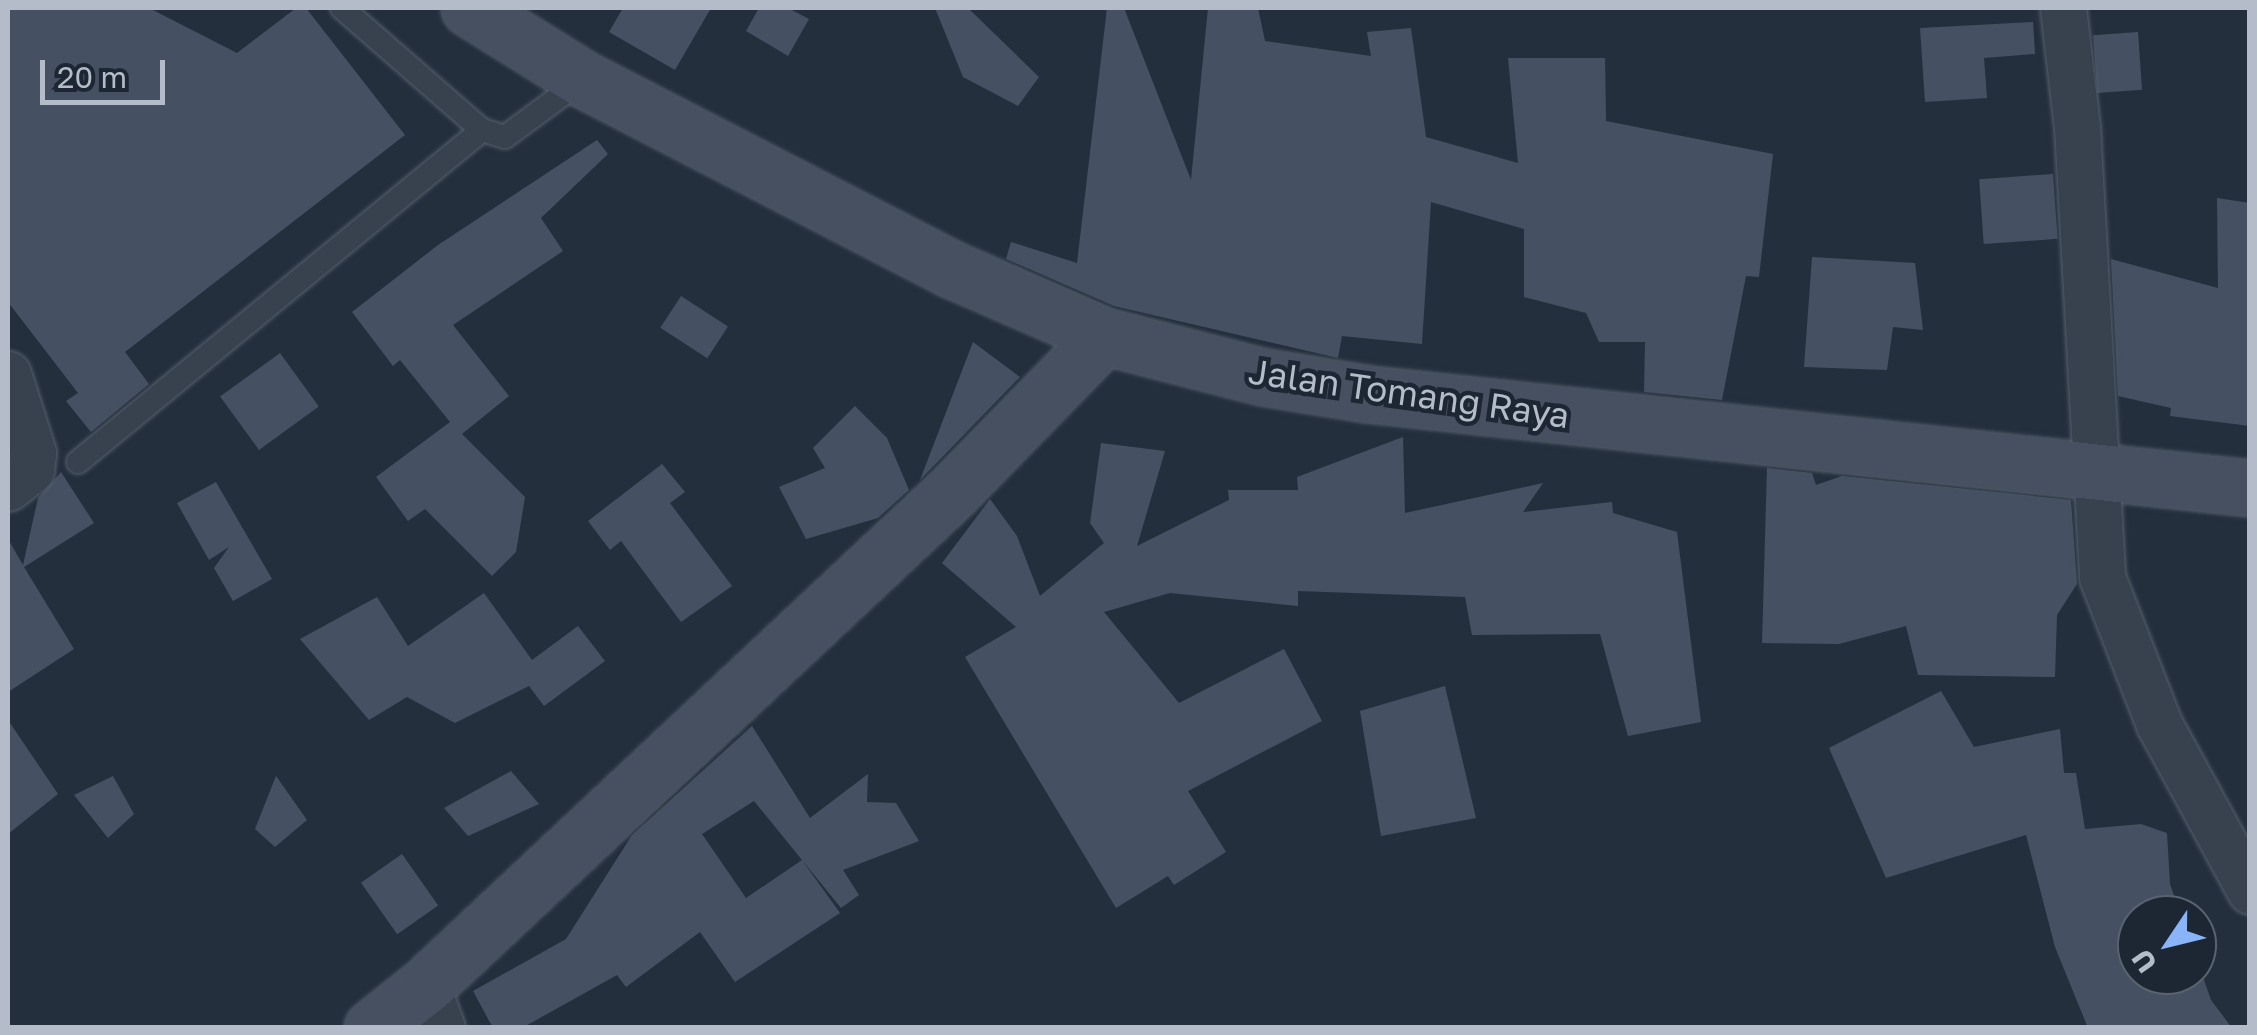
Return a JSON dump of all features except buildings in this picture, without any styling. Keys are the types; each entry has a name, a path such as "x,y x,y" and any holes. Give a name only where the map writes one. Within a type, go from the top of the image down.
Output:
{"main road":[{"name":"Jalan Tomang Raya","path":"469,8 577,75 951,269 1104,336 1264,377 1368,394 2093,468 2250,488"},
{"path":"372,1028 434,1006 951,494 1104,336"}],"street":[{"path":"2063,8 2077,127 2102,577 2158,724 2250,890"},
{"path":"8,374 33,454 31,470 8,488"}],"lane":[{"path":"342,8 487,132"},
{"path":"78,462 487,132 577,75"}]}
